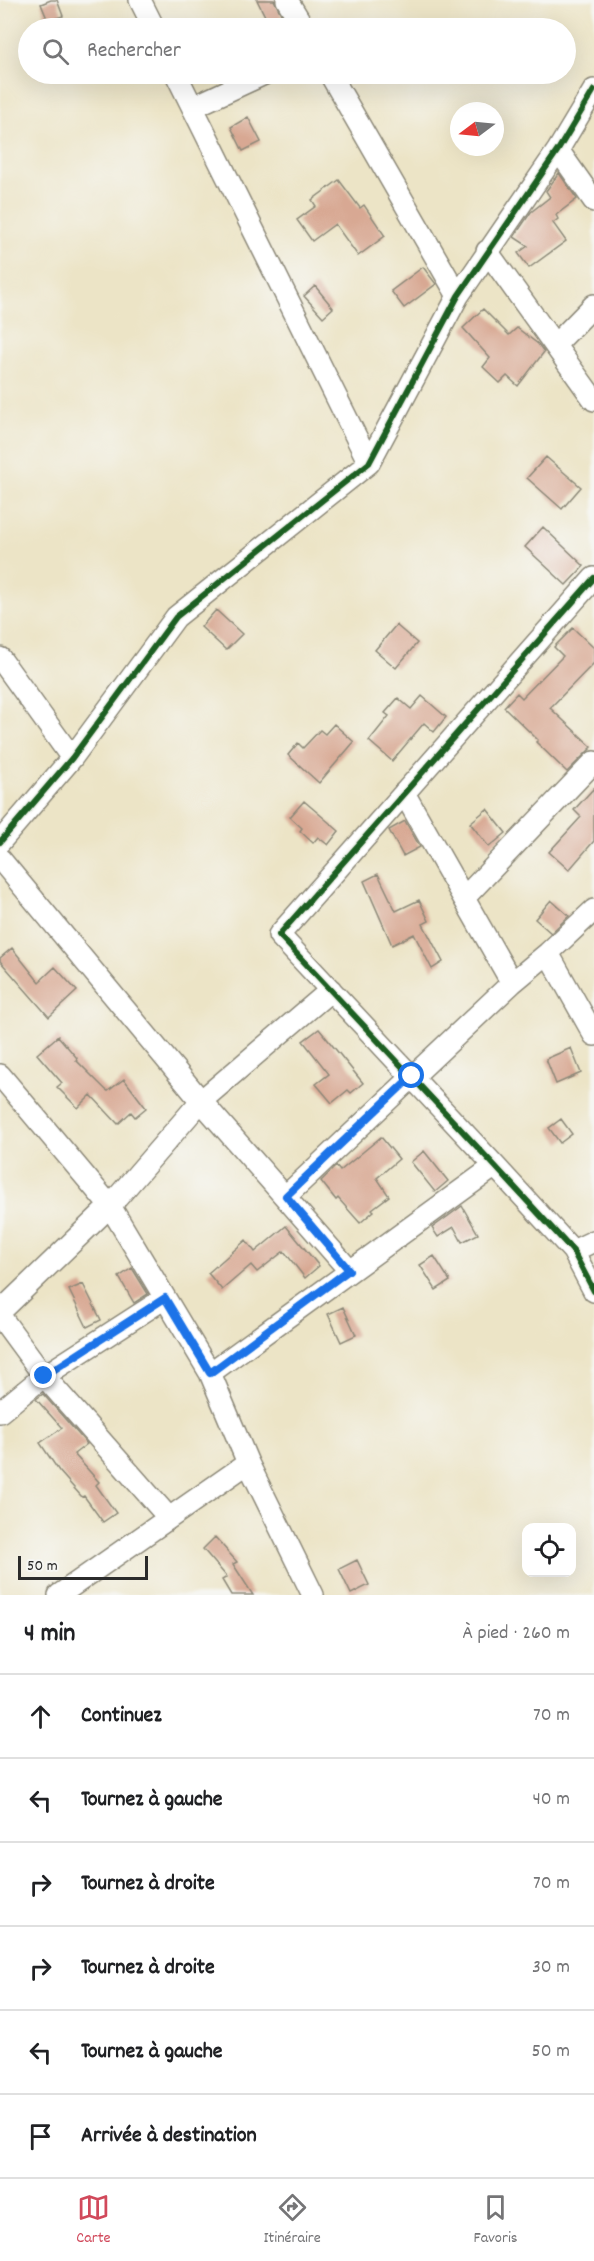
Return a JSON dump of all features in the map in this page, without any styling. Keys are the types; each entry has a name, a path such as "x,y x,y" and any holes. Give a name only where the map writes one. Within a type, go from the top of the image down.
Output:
{"street":[{"path":"140,0 149,18"},
{"path":"287,0 298,18"},
{"path":"181,84 369,463"},
{"path":"193,107 242,84"},
{"path":"336,84 459,296"},
{"path":"0,842 72,758 176,617 369,463 459,296 487,251 558,150 594,90"},
{"path":"558,150 594,201"},
{"path":"487,251 594,400"},
{"path":"555,345 594,305"},
{"path":"594,578 279,935 573,1251 594,1291"},
{"path":"0,658 72,758"},
{"path":"464,898 594,762"},
{"path":"404,793 512,983"},
{"path":"0,859 201,1101 349,1270"},
{"path":"286,1196 512,983 594,910"},
{"path":"548,953 587,1007 594,1035"},
{"path":"169,1518 44,1376 0,1314 110,1206 201,1101 331,990"},
{"path":"0,1075 110,1206 210,1373 248,1463 313,1595"},
{"path":"210,1373 495,1166"},
{"path":"573,1251 594,1241"},
{"path":"0,1412 44,1376 165,1298"},
{"path":"59,1595 248,1463"}],"building":[{"path":"57,0 63,16 47,18 41,4"},
{"path":"257,0 274,0 283,18 266,18"},
{"path":"248,117 261,142 243,151 231,127"},
{"path":"559,173 577,199 556,215 558,219 553,223 566,241 529,268 518,253 528,246 514,237 531,212 550,197 546,191"},
{"path":"339,180 360,208 364,205 385,236 358,256 335,224 312,241 297,220 316,206 312,200"},
{"path":"423,267 436,284 404,308 391,291"},
{"path":"315,286 333,308 323,317 304,296"},
{"path":"483,309 509,335 517,328 538,344 544,352 518,386 507,376 500,383 483,367 490,358 463,328"},
{"path":"546,457 581,487 562,509 527,478"},
{"path":"543,527 584,566 566,585 525,547"},
{"path":"216,610 242,634 226,650 201,627"},
{"path":"396,625 417,643 396,668 375,650"},
{"path":"573,628 594,648 594,663 550,708 592,747 567,772 504,707 517,693 522,698 563,656 554,647"},
{"path":"422,696 446,717 434,732 424,723 392,761 369,741 389,716 385,713 398,698 411,709"},
{"path":"334,724 354,742 319,783 288,755 298,743 303,748 320,730 325,734"},
{"path":"594,788 594,841 569,870 549,852 581,817 574,810"},
{"path":"304,801 339,831 328,845 318,837 313,843 290,817"},
{"path":"487,809 506,833 489,847 470,823"},
{"path":"405,821 420,847 403,856 389,830"},
{"path":"378,874 396,911 419,900 429,921 423,924 443,962 432,969 414,934 392,945 364,881"},
{"path":"551,900 569,916 551,933 535,919"},
{"path":"12,948 39,982 55,967 77,991 49,1017 0,961 0,958"},
{"path":"319,1029 363,1083 351,1093 348,1090 332,1103 316,1084 329,1074 303,1041"},
{"path":"58,1036 77,1058 76,1060 106,1090 108,1091 124,1079 146,1108 135,1117 131,1112 118,1124 91,1095 78,1108 57,1087 62,1083 37,1054"},
{"path":"571,1048 581,1073 556,1084 546,1059"},
{"path":"561,1119 572,1134 560,1143 549,1128"},
{"path":"381,1137 399,1159 377,1178 389,1196 372,1209 374,1211 360,1223 338,1198 336,1200 321,1181 336,1166 340,1171"},
{"path":"424,1151 448,1181 435,1192 411,1162"},
{"path":"462,1206 478,1234 462,1242 454,1227 438,1237 432,1228"},
{"path":"286,1226 319,1266 305,1278 284,1251 257,1272 251,1265 222,1290 208,1273 246,1240 255,1252"},
{"path":"434,1256 450,1281 436,1290 420,1265"},
{"path":"132,1268 148,1294 134,1303 119,1277"},
{"path":"83,1284 101,1320 87,1327 69,1290"},
{"path":"343,1307 356,1335 341,1342 328,1314"},
{"path":"43,1394 87,1444 74,1454 99,1482 96,1485 116,1513 103,1522 84,1496 82,1497 59,1471 40,1443 62,1428 36,1399"},
{"path":"215,1537 237,1562 233,1564 253,1595 231,1595 222,1580 227,1577 203,1549"},
{"path":"357,1560 369,1585 351,1594 339,1569"}],"cycle path":[{"path":"0,842 72,758 176,617 369,463 458,296 558,150 594,90"},
{"path":"594,578 279,935 573,1251 594,1291"}],"route":[{"path":"44,1376 165,1298 210,1373 349,1270 286,1196 412,1076"}]}
